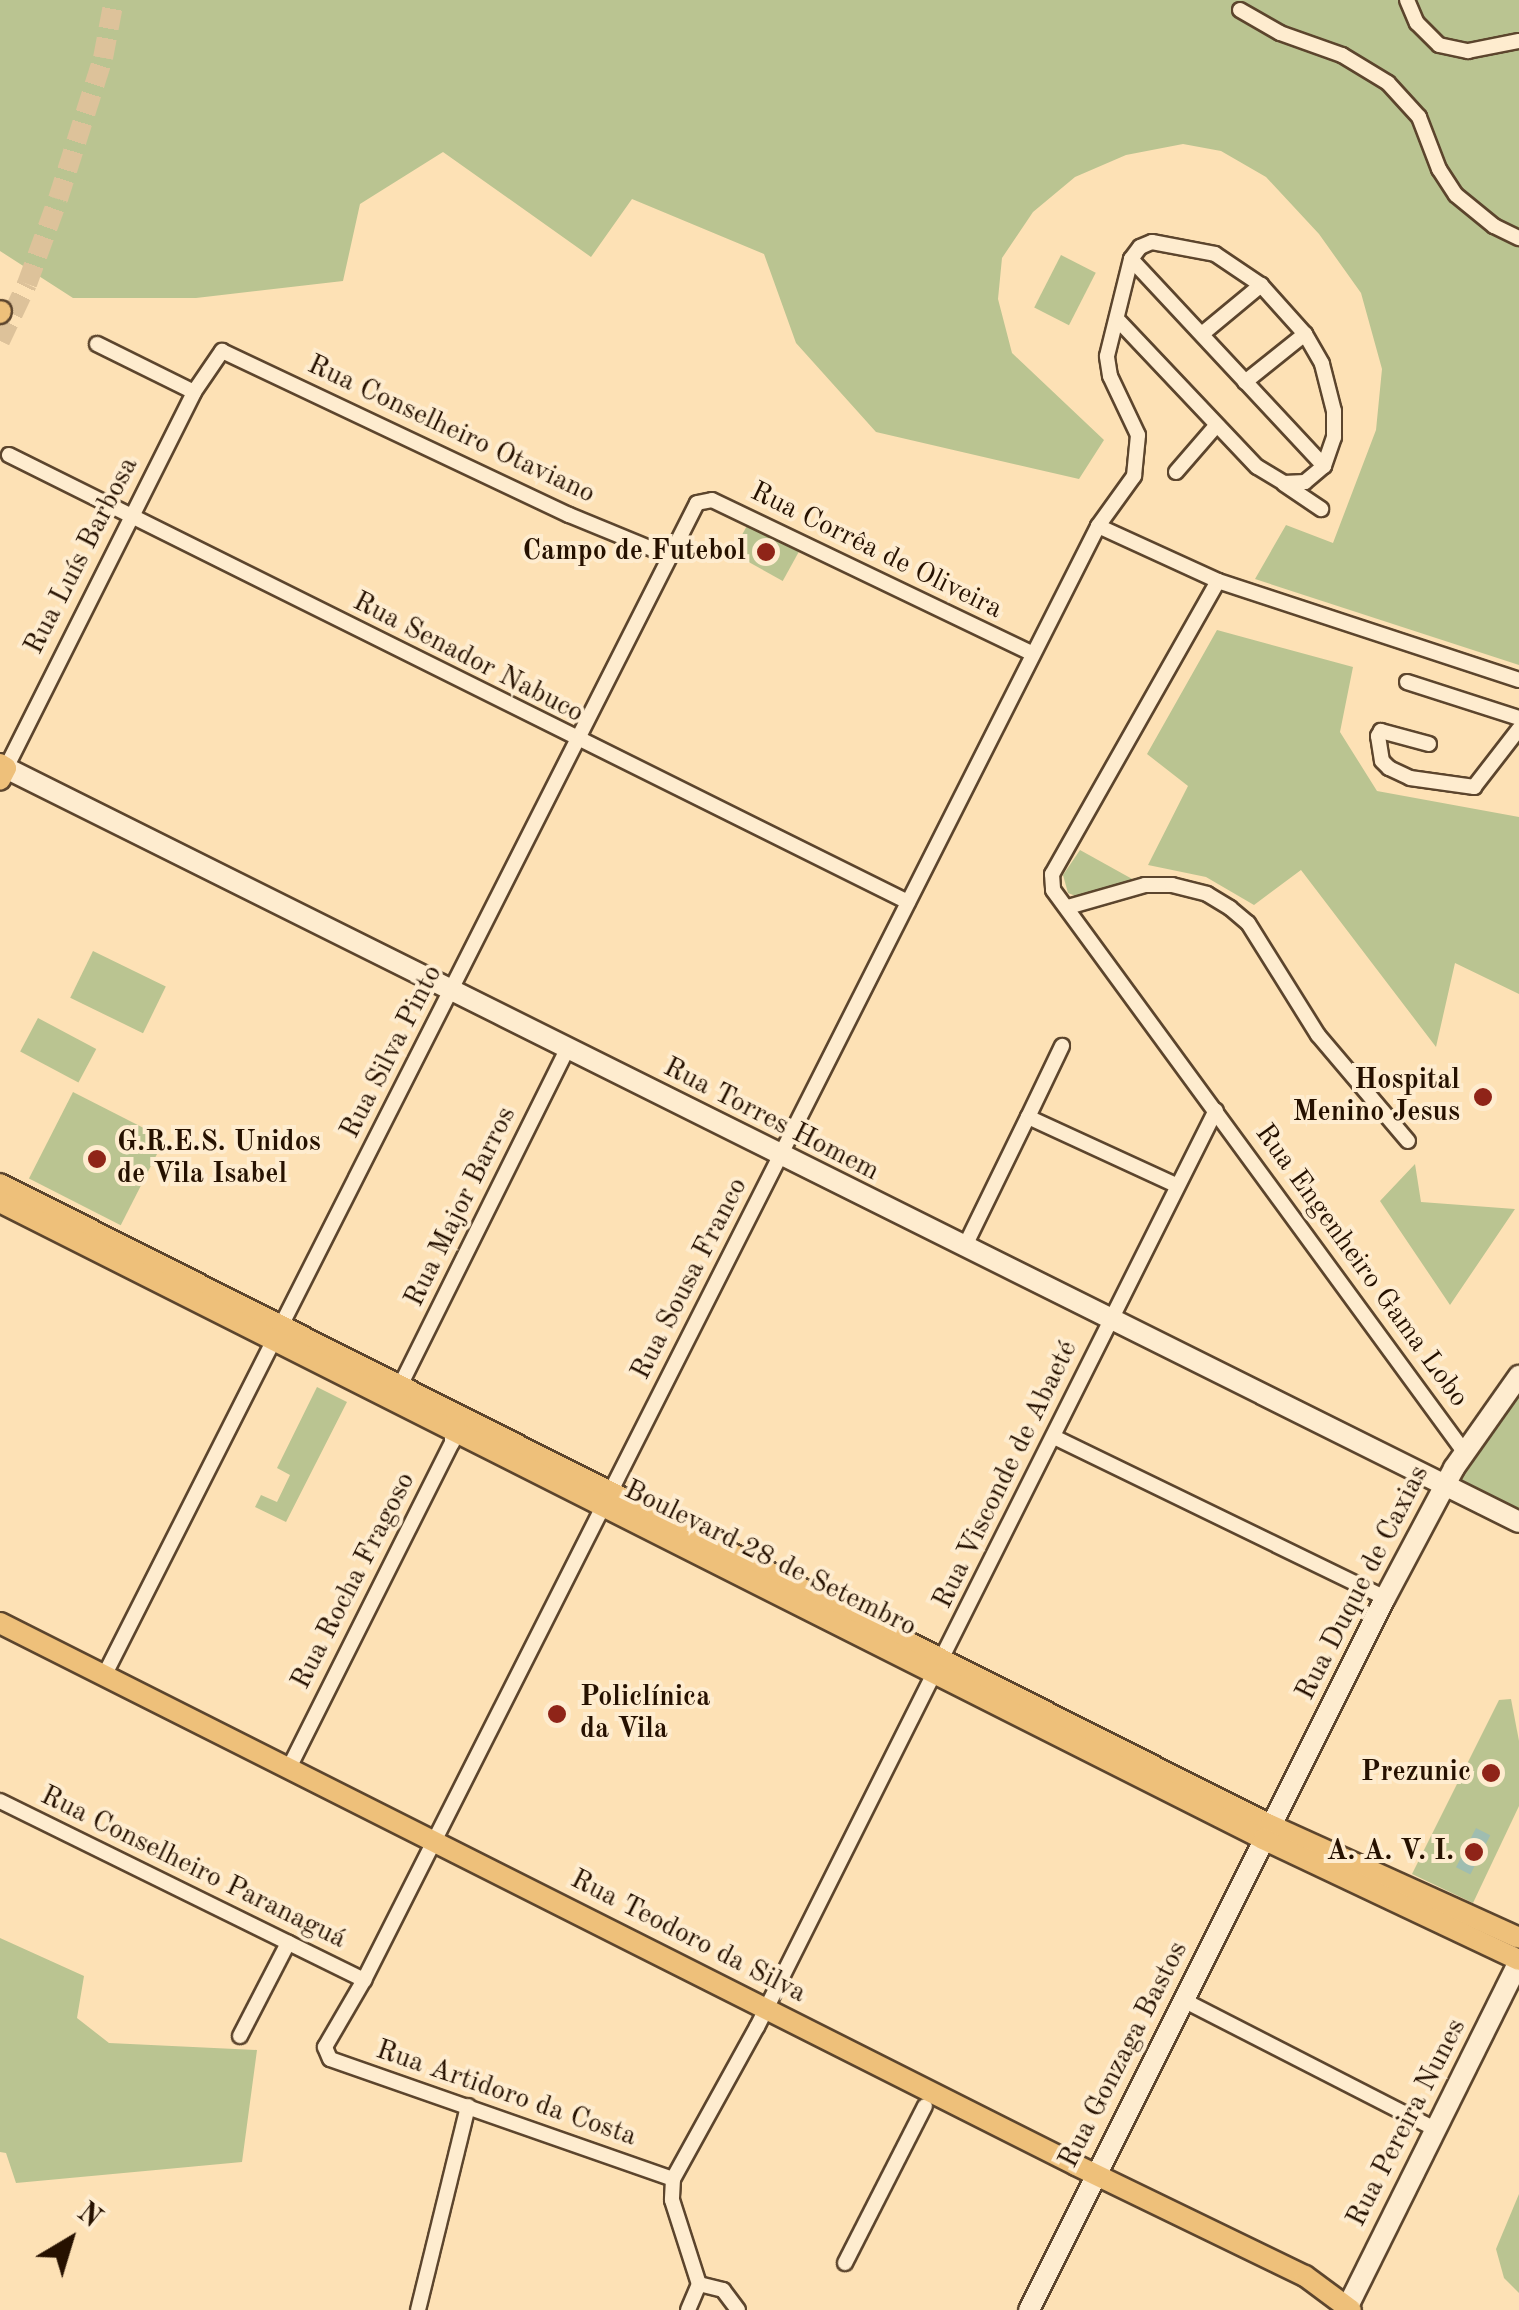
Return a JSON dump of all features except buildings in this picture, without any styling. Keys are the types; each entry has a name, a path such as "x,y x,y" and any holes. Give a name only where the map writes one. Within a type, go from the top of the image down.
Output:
{"main road":[{"name":"Boulevard 28 de Setembro","path":"0,1184 452,1424 940,1664 1519,1960"},
{"name":"Boulevard 28 de Setembro","path":"0,1202 399,1388 452,1424"},
{"name":"Rua Teodoro da Silva","path":"0,1622 1305,2276 1346,2309"},
{"name":"Boulevard 28 de Setembro","path":"1267,1832 1519,1938"}],"street":[{"path":"1407,0 1417,22 1439,45 1468,51 1519,42"},
{"path":"1240,10 1280,33 1342,56 1388,82 1418,117 1439,169 1456,195 1494,226 1519,238"},
{"path":"1284,483 1305,482 1324,466 1334,437 1334,411 1322,364 1306,334 1261,285 1214,254 1152,242 1140,247 1130,259 1118,320 1257,467 1321,509"},
{"path":"1130,259 1324,466"},
{"path":"1202,334 1261,285"},
{"name":"Rua Sousa Franco","path":"325,2053 1098,526 1124,496 1139,457 1138,435 1110,376 1107,356 1118,320"},
{"path":"1246,382 1306,334"},
{"path":"97,344 194,392"},
{"name":"Rua Conselheiro Otaviano","path":"214,356 231,352 569,515 669,556"},
{"name":"Rua Luís Barbosa","path":"2,771 214,356"},
{"path":"1176,472 1215,426"},
{"name":"Rua Senador Nabuco","path":"9,455 908,902"},
{"name":"Rua Corrêa de Oliveira","path":"697,503 712,500 1033,654"},
{"name":"Rua Silva Pinto","path":"104,1676 697,503"},
{"path":"1098,526 1218,582 1519,680"},
{"path":"1218,582 1052,874 1053,890 1068,908 1145,885 1172,885 1208,894 1230,908 1248,923 1318,1035 1408,1141"},
{"path":"1407,682 1519,718"},
{"path":"1429,744 1381,731 1378,736 1382,761 1389,768 1410,778 1474,786 1519,730"},
{"name":"Rua Torres Homem","path":"2,771 1519,1522"},
{"name":"Rua Engenheiro Gama Lobo","path":"1068,908 1465,1453"},
{"path":"964,1248 1062,1046"},
{"name":"Rua Major Barros","path":"399,1388 568,1049"},
{"name":"Rua Visconde de Abaeté","path":"672,2179 766,2007 1216,1110"},
{"path":"1028,1117 1176,1185"},
{"name":"Rua Duque de Caxias","path":"1267,1832 1445,1484 1519,1376"},
{"name":"Rua Rocha Fragoso","path":"289,1768 452,1424"},
{"path":"1054,1438 1384,1598"},
{"name":"Rua Conselheiro Paranaguá","path":"0,1801 364,1980"},
{"name":"Rua Gonzaga Bastos","path":"1029,2310 1267,1832"},
{"path":"240,2036 288,1943"},
{"name":"Rua Pereira Nunes","path":"1346,2309 1519,1960"},
{"path":"1182,2000 1435,2129"},
{"name":"Rua Artidoro da Costa","path":"325,2053 330,2059 672,2179"},
{"path":"418,2310 468,2106"},
{"path":"845,2263 926,2106"},
{"path":"672,2179 672,2200 699,2284 688,2310"},
{"path":"699,2284 722,2290 738,2310"}],"green space":[{"path":"0,0 1519,0 1519,665 1255,579 1286,525 1333,543 1376,430 1382,369 1361,293 1319,234 1266,177 1221,151 1183,144 1126,155 1075,177 1033,212 1002,258 998,299 1012,353 1104,440 1079,479 876,432 796,343 764,254 632,199 591,257 443,152 360,204 343,281 196,298 73,298 0,251"},
{"path":"1061,255 1096,273 1069,325 1034,308"},
{"name":"Campo de Futebol","path":"748,524 799,552 783,581 732,553"},
{"path":"1217,630 1353,667 1340,732 1377,791 1519,817 1519,994 1455,963 1436,1047 1301,870 1254,905 1206,877 1148,865 1188,786 1147,754"},
{"path":"1080,850 1134,880 1078,897 1068,893 1063,875"},
{"path":"93,951 166,987 143,1033 70,998"},
{"path":"38,1018 96,1049 78,1083 20,1052"},
{"name":"G.R.E.S. Unidos de Vila Isabel","path":"73,1092 165,1139 121,1225 29,1178"},
{"path":"1415,1164 1421,1202 1515,1209 1450,1305 1380,1201"},
{"path":"317,1387 347,1402 286,1522 255,1507 261,1495 277,1502 290,1475 277,1468"},
{"path":"1519,1391 1519,1513 1459,1484"},
{"name":"Prezunic","path":"1511,1699 1519,1741 1519,1806 1473,1903 1412,1874 1499,1700"},
{"path":"0,1938 84,1976 77,2018 109,2043 257,2050 242,2162 16,2183 6,2153 0,2152"},
{"path":"1519,2194 1519,2293 1504,2278 1496,2249"}],"shaded area":[{"name":"A. A. V. I.","path":"1476,1828 1490,1835 1470,1874 1456,1867"}],"tunnel":[{"path":"0,341 27,284 58,199 103,58 114,0"}],"place":[{"name":"Campo de Futebol","path":"766,552"},
{"name":"Hospital Menino Jesus","path":"1483,1097"},
{"name":"G.R.E.S. Unidos de Vila Isabel","path":"97,1159"},
{"name":"Policlínica da Vila","path":"557,1714"},
{"name":"Prezunic","path":"1491,1773"},
{"name":"A. A. V. I.","path":"1474,1852"}]}
